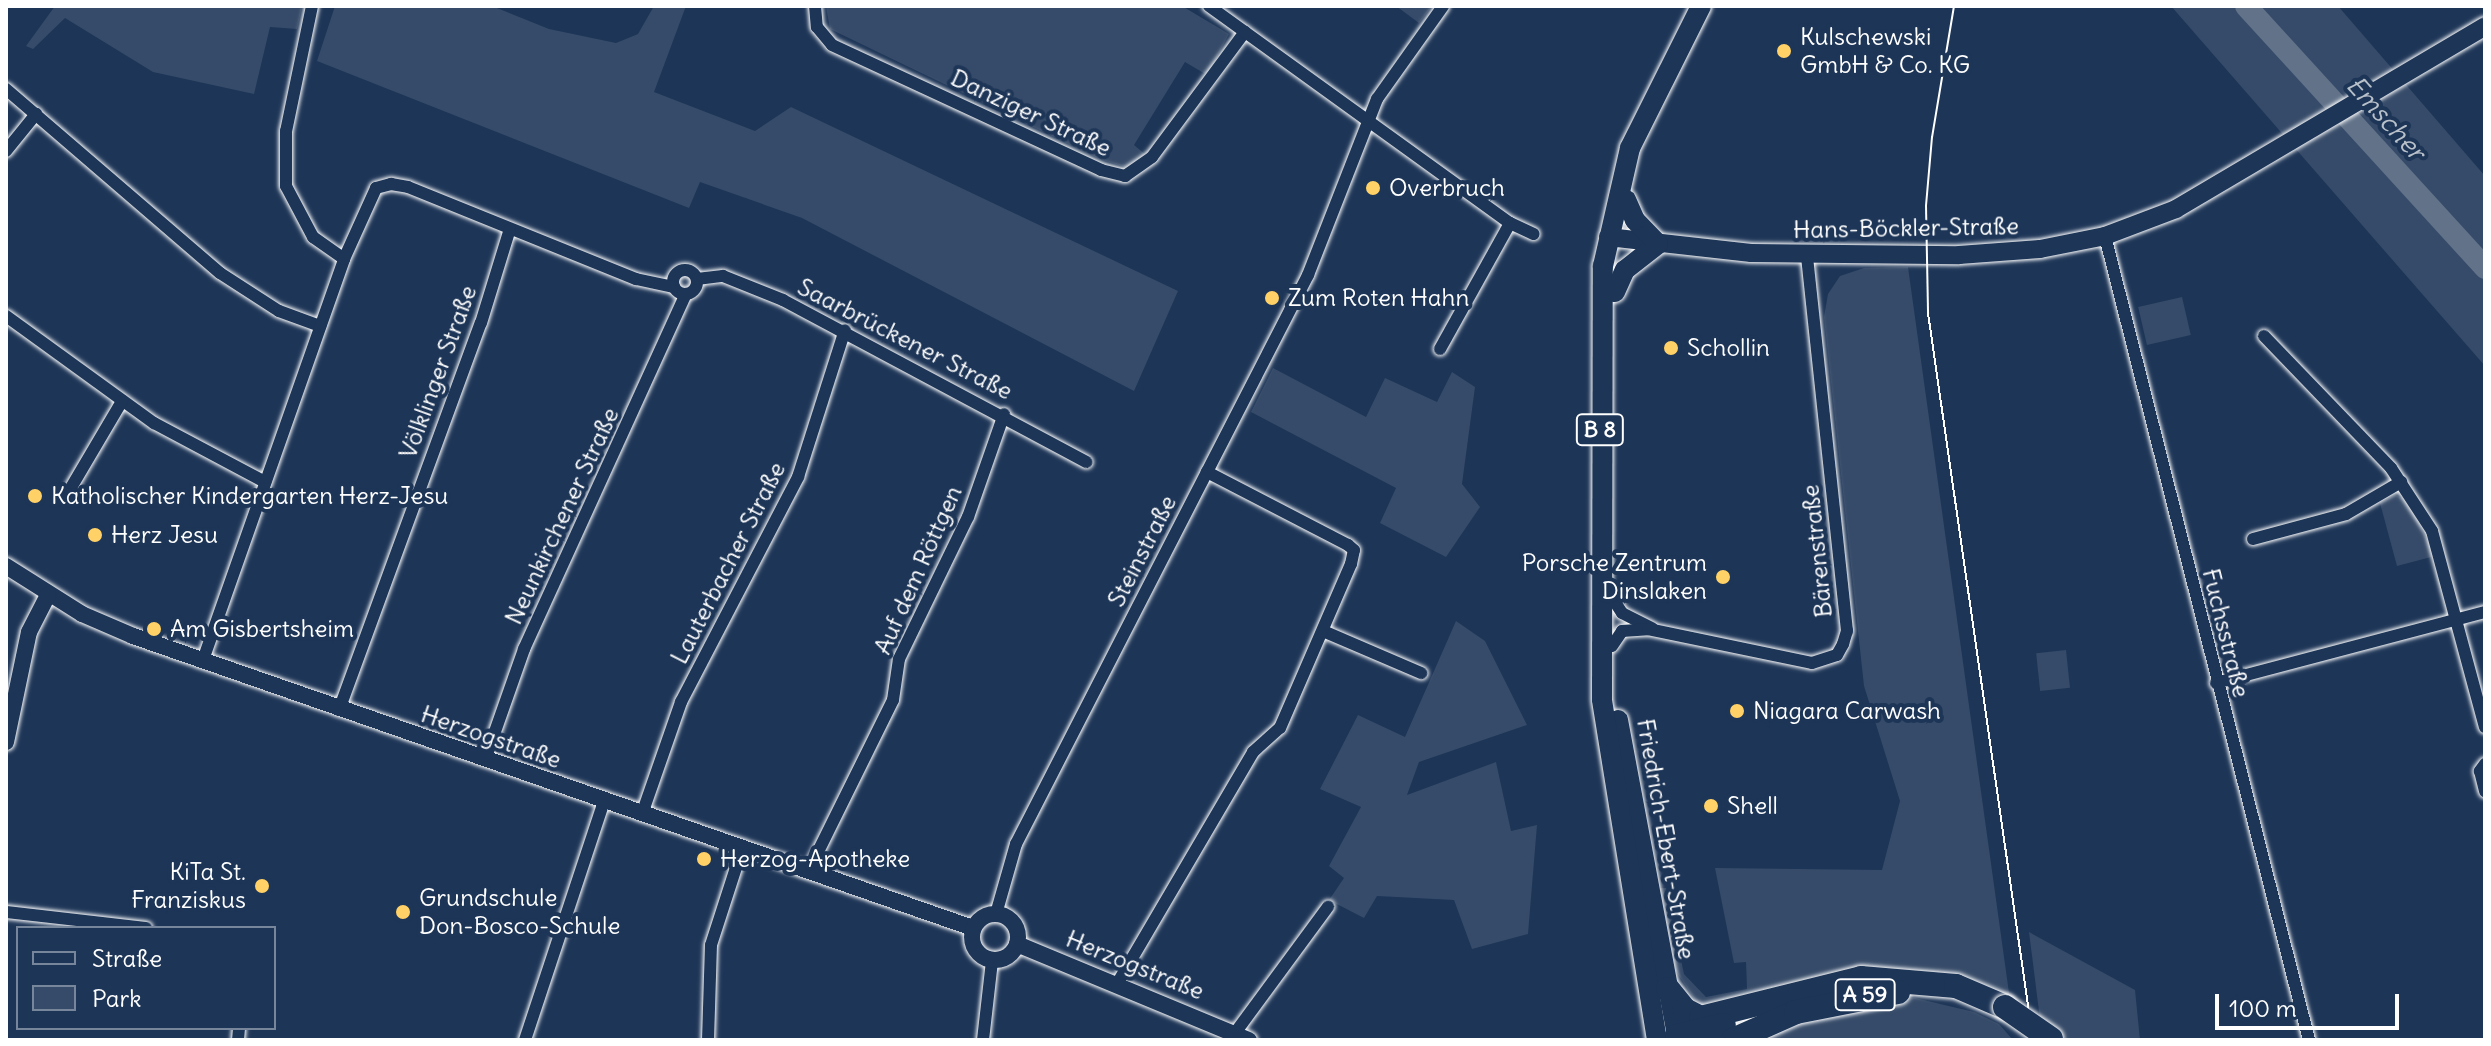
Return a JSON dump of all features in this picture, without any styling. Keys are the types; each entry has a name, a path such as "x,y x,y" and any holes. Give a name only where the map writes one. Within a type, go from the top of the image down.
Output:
{"highway":[{"path":"1668,989 1685,1010 1711,1018 1861,978 1908,979"},
{"path":"1669,1037 1856,986 1908,979"},
{"name":"A 59","path":"1908,979 1956,986 2052,1040"},
{"name":"A 59","path":"1733,1040 1796,1012 1874,993 1929,992 2004,1012 2034,1040"}],"main road":[{"name":"B 8","path":"1613,238 1700,9"},
{"name":"B 8","path":"1612,646 1613,238 1630,148 1700,9"},
{"name":"Hans-Böckler-Straße","path":"1613,238 1807,254 2004,253 2105,236 2176,209 2485,26"},
{"path":"1615,292 1625,270 1658,244 1632,216 1626,200"},
{"name":"Friedrich-Ebert-Straße","path":"1613,238 1600,344 1599,623 1613,789 1623,810 1669,1037"},
{"name":"Friedrich-Ebert-Straße","path":"1612,646 1621,744 1668,989 1669,1037"}],"street":[{"path":"312,6 286,131 286,186 313,237 344,259"},
{"name":"Danziger Straße","path":"815,6 817,27 832,45 1101,170 1125,176 1152,157 1245,32"},
{"path":"1209,6 1366,122 1510,223 1534,234"},
{"name":"Steinstraße","path":"996,914 1016,844 1308,275 1366,122 1389,78 1443,6"},
{"path":"6,89 220,273 279,311 320,326"},
{"path":"6,151 36,114"},
{"path":"203,660 344,259 369,196 382,184 408,187 636,279 680,291 695,289 697,279"},
{"path":"1440,349 1510,223"},
{"name":"Völklinger Straße","path":"339,710 481,323 510,229"},
{"name":"Fuchsstraße","path":"2105,236 2309,1040"},
{"name":"Bärenstraße","path":"1611,596 1622,613 1651,629 1812,663 1837,655 1847,631 1807,254"},
{"name":"Saarbrückener Straße","path":"680,291 674,277 683,270 697,279 723,276 845,330 1087,462"},
{"name":"Neunkirchener Straße","path":"485,760 524,649 680,291"},
{"path":"6,316 122,401 212,458 265,482"},
{"name":"Lauterbacher Straße","path":"642,814 681,702 798,477 845,330"},
{"path":"2264,336 2401,482 2432,531 2485,727"},
{"path":"72,486 122,401"},
{"name":"Auf dem Röttgen","path":"808,872 893,700 899,659 968,517 1004,414"},
{"path":"1117,984 1253,752 1280,728 1323,631 1354,550 1207,472"},
{"path":"2253,539 2346,514 2401,482"},
{"name":"Herzogstraße","path":"6,566 48,595 133,636 973,928"},
{"path":"6,742 29,632 48,595"},
{"path":"2216,683 2485,612"},
{"path":"1612,646 1622,631 1651,629"},
{"path":"1323,631 1421,673"},
{"path":"2485,764 2480,771 2485,791"},
{"path":"525,1040 604,801"},
{"path":"708,1040 711,945 742,849"},
{"name":"Herzogstraße","path":"1017,944 1232,1035 1328,907"},
{"path":"6,912 128,926"},
{"path":"996,914 1013,923 1017,944 1009,956 992,961 975,951 973,928 985,916 996,914"},
{"path":"983,1040 992,961"}],"green space":[{"path":"55,6 302,6 297,29 270,27 254,94 153,72 65,18 33,49 26,46"},
{"path":"335,6 492,6 549,29 616,43 638,34 654,6 686,6 654,92 755,131 791,107 1178,291 1134,391 802,218 700,182 689,208 317,61"},
{"path":"826,6 1182,6 1229,34 1207,75 1185,62 1134,145 1147,156 1129,168 1100,159 830,29"},
{"path":"1396,6 1432,6 1419,23"},
{"path":"2171,6 2338,6 2485,176 2485,366"},
{"path":"1908,267 2010,1000 1935,972 1877,969 1701,1009 1676,971 1660,888 1666,888 1684,974 1706,997 1747,989 1746,962 1734,963 1715,868 1882,870 1900,801 1864,686 1824,317 1828,294 1840,276 1864,268"},
{"path":"2182,297 2191,335 2147,345 2138,307"},
{"path":"1273,368 1366,417 1385,378 1437,402 1452,372 1475,387 1462,484 1480,507 1446,557 1380,523 1396,488 1251,412"},
{"path":"2395,495 2407,500 2435,556 2397,566 2380,503"},
{"path":"1456,621 1485,641 1527,725 1419,762 1407,795 1496,762 1511,831 1537,825 1528,934 1472,949 1454,900 1377,896 1364,918 1329,900 1344,878 1329,866 1361,807 1320,789 1358,715 1405,737"},
{"path":"2066,650 2070,688 2040,691 2036,653"},
{"path":"2029,932 2135,990 2140,1040 2068,1040 2040,1019"},
{"path":"1915,998 1974,1012 1999,1024 2013,1040 1744,1040 1880,999"}],"waterway":[{"name":"Emscher","path":"2246,6 2485,268"}],"tram line":[{"path":"1954,6 1932,137 1926,206 1928,313 2033,1040"}],"place":[{"name":"Kulschewski GmbH & Co. KG","path":"1784,51"},
{"name":"Overbruch","path":"1373,188"},
{"name":"Zum Roten Hahn","path":"1272,298"},
{"name":"Schollin","path":"1671,348"},
{"name":"Katholischer Kindergarten Herz-Jesu","path":"35,496"},
{"name":"Herz Jesu","path":"95,535"},
{"name":"Porsche Zentrum Dinslaken","path":"1723,577"},
{"name":"Am Gisbertsheim","path":"154,629"},
{"name":"Niagara Carwash","path":"1737,711"},
{"name":"Shell","path":"1711,806"},
{"name":"Herzog-Apotheke","path":"704,859"},
{"name":"KiTa St. Franziskus","path":"262,886"},
{"name":"Grundschule Don-Bosco-Schule","path":"403,912"}]}
